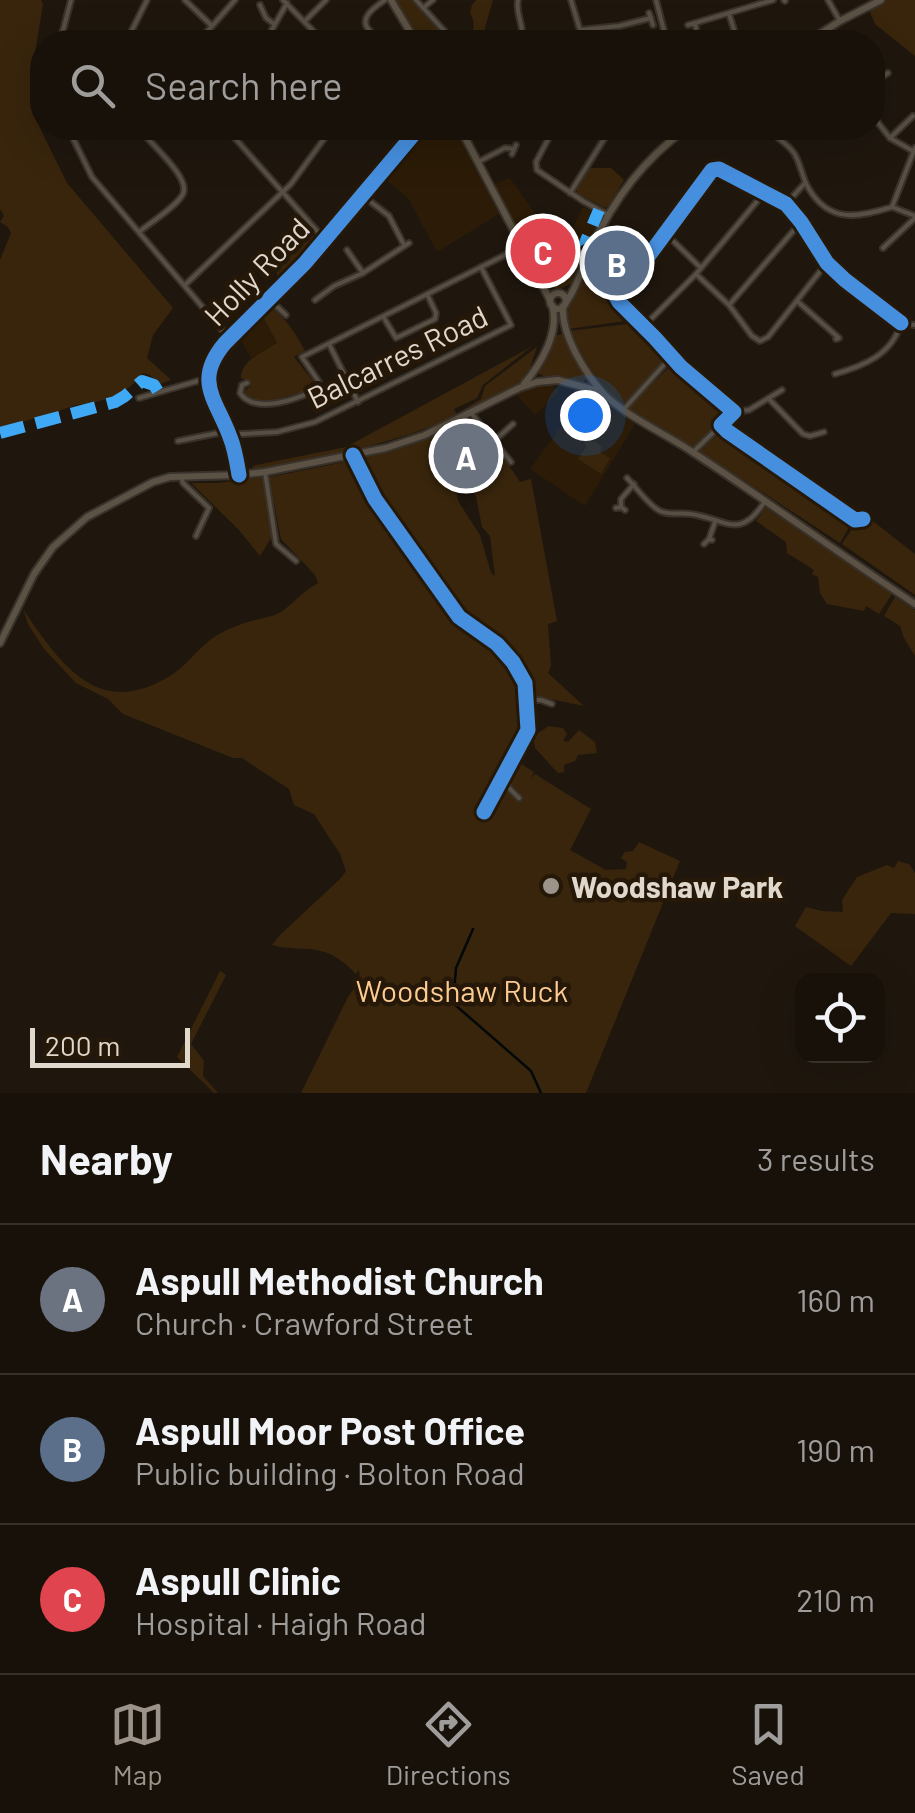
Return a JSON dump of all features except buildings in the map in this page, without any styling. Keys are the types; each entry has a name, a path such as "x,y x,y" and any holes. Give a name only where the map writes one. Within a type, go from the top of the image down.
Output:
{"main road":[{"path":"388,0 408,30"},
{"path":"826,30 881,0"},
{"path":"466,140 556,308 564,305 608,214 634,175 671,140"},
{"path":"554,298 576,283"},
{"path":"554,298 565,297 563,324 568,337 602,392"},
{"path":"519,388 537,366 550,340 556,321 554,298"},
{"path":"550,340 558,334 568,337"},
{"path":"537,366 540,375 549,379 602,392 915,604"},
{"path":"579,384 586,381 587,370"},
{"path":"0,643 44,559 76,525 153,482 180,476 265,472 412,440 519,388 549,379"}],"street":[{"path":"63,30 71,0"},
{"path":"132,30 146,0"},
{"path":"186,0 211,25"},
{"path":"207,30 235,0"},
{"path":"304,22 326,0"},
{"path":"369,30 365,26 370,11 388,0"},
{"path":"416,0 444,30"},
{"path":"424,8 433,0"},
{"path":"518,0 523,30"},
{"path":"571,0 580,30 651,19"},
{"path":"656,0 664,30"},
{"path":"693,26 772,0"},
{"path":"828,0 840,21"},
{"path":"271,30 285,2 312,30"},
{"path":"260,5 274,24"},
{"path":"729,14 734,30"},
{"path":"890,138 913,116"},
{"path":"885,132 914,150 892,206"},
{"path":"74,140 92,177 230,338"},
{"path":"139,232 176,202 185,186 150,140"},
{"path":"236,140 325,240"},
{"path":"186,286 282,193 323,140"},
{"name":"Holly Road","path":"208,378 218,352 325,240 408,140"},
{"path":"548,140 535,166 539,172 608,214"},
{"path":"570,192 603,140"},
{"path":"780,140 798,160 806,182 820,202 842,215 849,217 892,206 915,217 883,248"},
{"path":"478,162 506,148 514,149"},
{"path":"647,258 712,170 719,169 786,204 827,263 845,280 901,324 915,325"},
{"path":"786,204 806,182"},
{"path":"644,326 696,274 764,192"},
{"path":"315,300 407,244 389,216 362,195"},
{"path":"729,305 800,222"},
{"path":"280,253 311,225"},
{"path":"666,234 701,268"},
{"path":"244,383 240,389 242,396 254,403 312,392 319,382 300,358 521,247"},
{"path":"347,250 364,273"},
{"path":"588,254 595,258 619,302 671,357 734,412 746,412 782,390"},
{"path":"696,274 760,341 768,337 827,263"},
{"name":"Balcarres Road","path":"178,442 229,433 260,434 326,418 511,326 481,267"},
{"path":"384,316 396,338 435,319 427,294"},
{"path":"270,300 286,316"},
{"path":"797,301 839,338 836,339"},
{"path":"835,374 870,362 893,341 901,324"},
{"path":"329,344 358,402"},
{"path":"624,408 671,357"},
{"path":"140,398 208,378 210,396 229,433 239,476"},
{"path":"769,399 803,434 824,432"},
{"path":"693,452 734,412"},
{"path":"471,413 511,462"},
{"path":"494,442 513,424"},
{"path":"722,426 855,520 862,518"},
{"path":"353,455 375,499 459,618 497,644 525,683 528,730 484,812"},
{"path":"265,472 276,544 296,561"},
{"path":"180,476 209,508 196,536"},
{"path":"627,478 657,510 671,515 694,514 736,524 756,516 766,502"},
{"path":"620,508 621,498 634,484"},
{"path":"704,544 711,540 715,522"},
{"path":"528,700 552,704"},
{"path":"504,778 519,798"}],"shaded area":[{"path":"416,140 461,140 499,214 437,252 408,198 384,179"},
{"path":"510,178 544,223 520,235 492,185"},
{"path":"583,207 611,220 601,249 617,255 617,276 609,277 595,254 583,258 564,247"},
{"path":"261,313 277,343 251,358 239,337"},
{"path":"538,384 552,385 559,392 535,415 516,394"},
{"path":"586,393 635,424 585,506 530,469"}],"green space":[{"path":"0,0 41,0 39,30 30,30 30,140 46,140 67,183 173,308 153,335 147,358 171,380 160,384 143,373 123,391 105,399 0,429 0,260 11,233 0,222 4,216 0,209"},
{"path":"391,0 416,0 443,30 409,30"},
{"path":"476,0 493,0 485,30 474,30 472,5"},
{"path":"884,0 915,0 915,56 875,24 868,7"},
{"path":"590,168 611,168 624,180 605,208 577,193"},
{"path":"310,232 316,245 279,283 273,257 277,253 286,257 288,250"},
{"path":"550,233 550,240 536,245 539,262 567,252 583,258 572,283 560,289 547,286 525,245"},
{"path":"588,263 594,263 616,304 633,320 568,329 567,311"},
{"path":"269,306 294,332 305,351 294,357 315,388 254,401 244,391 251,386 250,382 241,378 254,357 277,343 262,315"},
{"path":"636,323 667,359 622,405 599,380 569,331"},
{"path":"562,334 588,374 579,385 538,373 537,367 552,337"},
{"path":"531,347 483,385 477,398 454,409 458,416 358,449 255,471 252,466 346,447"},
{"path":"537,347 528,374 518,384 463,410 481,399 485,386"},
{"path":"671,365 728,413 693,447 627,409"},
{"path":"592,417 590,442 596,442 602,447 600,452 610,458 601,474 578,459 586,447 577,423 581,418"},
{"path":"723,430 852,522 840,543 699,451"},
{"name":"Woodshaw Ruck","path":"436,435 451,451 458,501 480,535 495,576 490,536 482,527 476,497 462,472 504,458 520,482 531,479 557,621 548,624 548,673 584,706 531,695 529,681 522,682 528,730 504,778 509,781 518,762 534,772 531,778 535,774 591,809 570,850 606,870 626,869 627,862 621,858 639,842 680,861 586,1093 301,1093 360,980 359,970 356,974 326,952 272,945 346,871 340,854 314,814 294,805 289,789 242,758 233,758 123,714 108,699 76,683 44,649 23,609 53,650 86,681 105,690 126,692 149,686 176,672 215,637 241,624 278,614 318,583 281,539 269,477 374,455"},
{"path":"264,477 273,535 260,556 191,483"},
{"path":"766,507 892,594 879,614 866,606 864,611 827,604 820,593 818,577 812,574 814,570 787,553 786,542 756,521"},
{"path":"870,519 915,554 915,595 842,544 854,526"},
{"path":"895,597 915,610 915,656 900,626 884,616"},
{"path":"549,726 563,728 567,734 563,741 568,742 579,730 595,742 597,753 578,755 575,761 564,765 564,772 558,773 534,742 528,741 531,733"},
{"path":"898,861 909,864 915,873 915,914 891,913 851,966 795,926 806,907 843,912 842,900 857,877 887,865 894,868"},
{"path":"220,971 226,975 191,1044 204,1061 203,1076 218,1093 214,1093 177,1057"}],"waterway":[{"path":"473,929 456,968 453,1003 531,1071 541,1093"}],"marked path":[{"path":"578,259 599,210"},
{"path":"0,433 115,402 142,381 154,385 159,393"}],"cycle path":[{"path":"239,475 232,442 210,390 210,368 215,356 305,263 409,140"},
{"path":"647,258 712,170 719,169 786,204 827,263 901,323"},
{"path":"588,254 595,258 619,302 681,367 734,412 721,425 727,431 855,520 863,519"},
{"path":"353,455 375,499 459,617 497,644 525,683 528,730 484,812"}],"place":[{"name":"Aspull Clinic","path":"543,251"},
{"name":"Aspull Moor Post Office","path":"617,263"},
{"name":"Aspull Methodist Church","path":"466,456"},
{"name":"Woodshaw Park","path":"551,886"}]}
